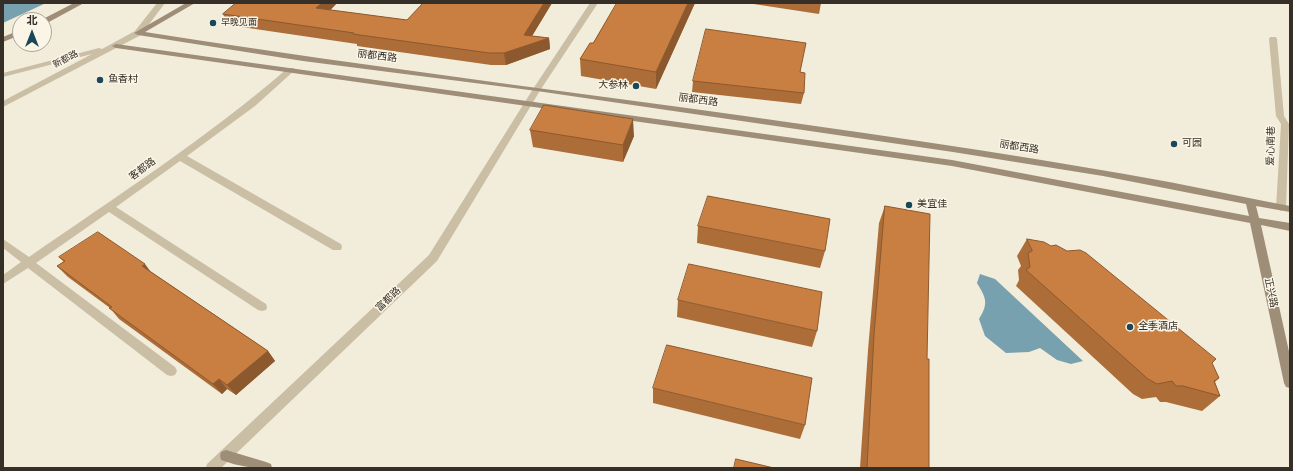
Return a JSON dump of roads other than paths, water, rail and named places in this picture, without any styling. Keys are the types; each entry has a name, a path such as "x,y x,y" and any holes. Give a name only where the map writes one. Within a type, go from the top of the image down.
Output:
{"main road":[{"path":"52,16 80,3"},
{"path":"138,33 191,3"},
{"name":"丽都西路","path":"138,33 303,59 537,89 953,149 1104,173 1251,203 1290,209"},
{"path":"116,46 530,102 952,163 1290,227"},
{"name":"正兴路","path":"1251,203 1290,382"},
{"path":"226,456 266,468"}],"street":[{"path":"138,33 160,3"},
{"name":"富都路","path":"212,468 433,258 537,89 594,3"},
{"name":"新都路","path":"3,104 116,46 138,33"},
{"name":"爱心南巷","path":"1272,39 1280,116 1285,124 1281,208"},
{"path":"3,75 116,46"},
{"name":"客都路","path":"3,280 110,208 252,104 291,70"},
{"path":"179,156 337,247"},
{"path":"110,208 262,307"},
{"path":"3,244 171,371"}],"water":[{"path":"3,3 46,3 27,12 12,12 12,19 3,23"},
{"path":"980,274 995,279 1083,361 1071,364 1057,360 1040,348 1029,352 1006,353 985,336 979,319 985,305 983,293 977,283"}],"place":[{"name":"早晚见面","path":"213,23"},
{"name":"鱼香村","path":"100,80"},
{"name":"大参林","path":"636,86"},
{"name":"可园","path":"1174,144"},
{"name":"美宜佳","path":"909,205"},
{"name":"全季酒店","path":"1130,327"}]}
